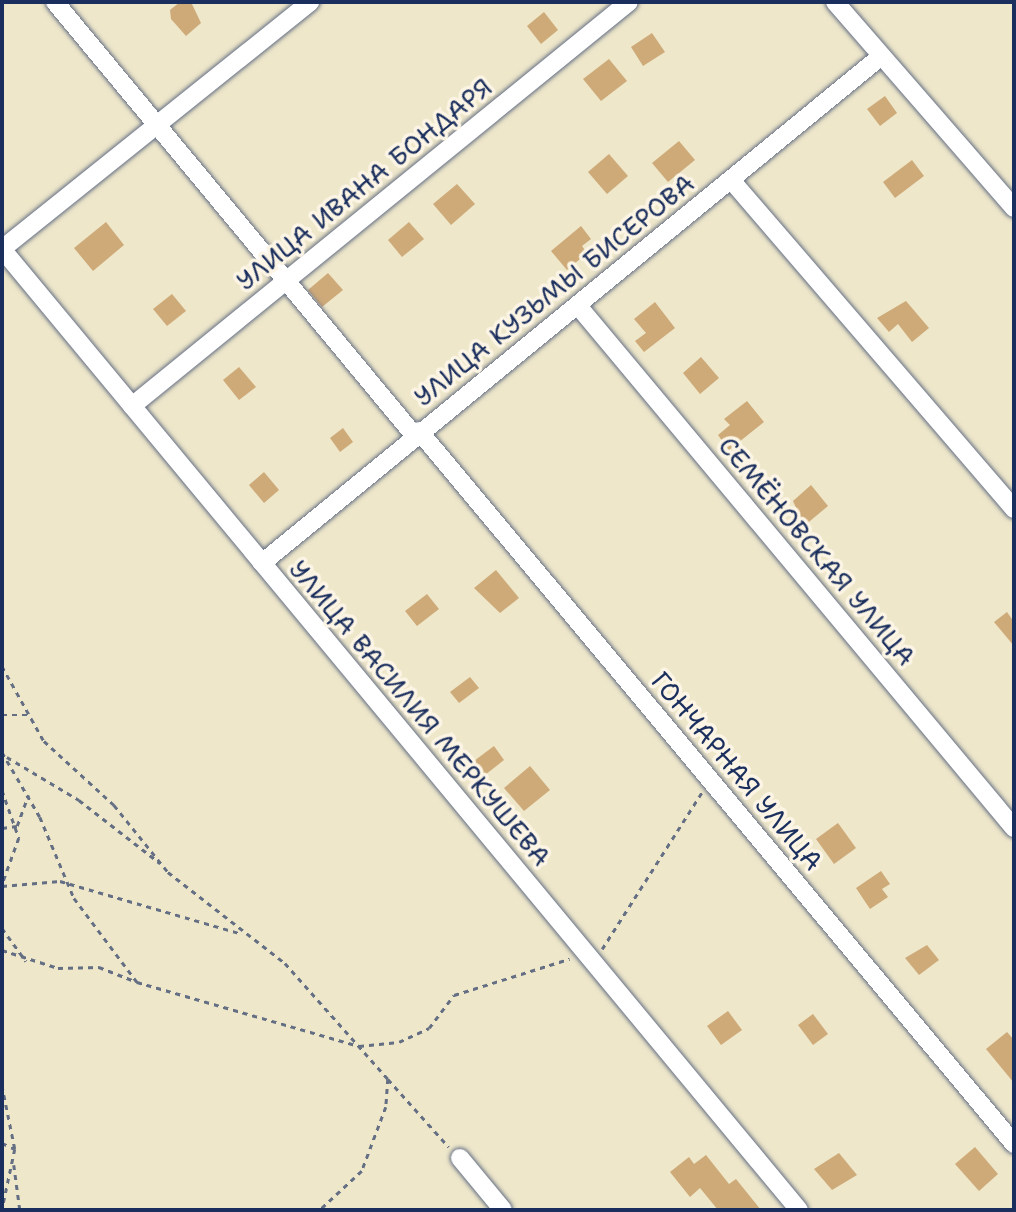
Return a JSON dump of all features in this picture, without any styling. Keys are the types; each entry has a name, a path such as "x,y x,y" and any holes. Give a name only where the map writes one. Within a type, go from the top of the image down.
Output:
{"street":[{"name":"ГОНЧАРНАЯ УЛИЦА","path":"55,2 285,281 1014,1144"},
{"path":"2,249 310,2"},
{"name":"УЛИЦА ИВАНА БОНДАРЯ","path":"132,406 629,2"},
{"path":"835,2 879,58 1014,208"},
{"name":"УЛИЦА КУЗЬМЫ БИСЕРОВА","path":"262,563 416,433 579,307 879,58"},
{"path":"732,180 1014,509"},
{"name":"УЛИЦА ВАСИЛИЯ МЕРКУШЕВА","path":"2,249 799,1210"},
{"name":"СЕМЁНОВСКАЯ УЛИЦА","path":"579,307 1014,828"},
{"path":"460,1158 503,1210"}],"path":[{"path":"2,666 44,741 114,805 165,867"},
{"path":"2,715 30,715"},
{"path":"2,752 79,800 165,867 241,933 285,963 460,1158"},
{"path":"7,757 28,795 68,883 137,982"},
{"path":"2,790 17,826"},
{"path":"28,795 2,885 68,883 241,933"},
{"path":"2,828 17,826"},
{"path":"2,928 26,961"},
{"path":"2,950 26,961 99,967 137,982 359,1046"},
{"path":"320,1210 362,1171 386,1107 388,1079"},
{"path":"2,1085 15,1149 2,1210"},
{"path":"2,1143 15,1149"},
{"path":"14,1160 20,1210"}],"building":[{"path":"180,2 191,2 201,23 186,36 171,19 170,10"},
{"path":"544,12 558,30 541,44 527,26"},
{"path":"652,33 665,52 643,66 631,47"},
{"path":"609,59 627,81 601,101 583,79"},
{"path":"885,96 897,113 880,126 867,109"},
{"path":"679,141 695,160 668,182 652,163"},
{"path":"609,154 628,176 607,194 588,172"},
{"path":"912,160 924,176 895,198 883,182"},
{"path":"457,184 475,204 451,225 433,204"},
{"path":"106,222 124,245 93,271 74,248"},
{"path":"409,222 424,239 402,257 388,240"},
{"path":"581,226 591,239 582,246 587,253 567,270 551,251"},
{"path":"328,273 343,290 322,307 308,290"},
{"path":"172,294 186,311 167,326 153,309"},
{"path":"906,301 929,328 912,342 898,324 889,332 877,318"},
{"path":"655,302 675,328 644,352 635,341 646,333 634,319"},
{"path":"701,357 719,378 700,394 683,373"},
{"path":"239,367 256,387 239,400 223,380"},
{"path":"747,401 764,422 729,450 718,435 730,425 724,419"},
{"path":"343,428 353,442 340,452 330,438"},
{"path":"264,472 279,490 264,503 249,485"},
{"path":"811,485 828,506 804,526 793,501"},
{"path":"496,570 519,598 500,613 474,588"},
{"path":"427,594 439,609 417,626 405,611"},
{"path":"1007,612 1014,622 1014,646 994,622"},
{"path":"470,677 479,688 459,703 450,692"},
{"path":"494,746 504,760 485,775 474,761"},
{"path":"530,766 550,790 524,811 504,788"},
{"path":"838,823 856,848 834,864 816,839"},
{"path":"881,871 890,884 882,889 888,897 870,909 856,888"},
{"path":"927,945 939,960 919,975 905,958"},
{"path":"728,1011 742,1030 721,1045 707,1026"},
{"path":"813,1014 828,1034 813,1045 798,1025"},
{"path":"1007,1032 1014,1040 1014,1083 986,1049"},
{"path":"975,1147 998,1174 979,1191 955,1164"},
{"path":"839,1153 857,1175 832,1190 814,1169"},
{"path":"706,1155 729,1184 736,1179 761,1210 718,1210 700,1188 690,1197 670,1172 689,1157 694,1164"}]}
